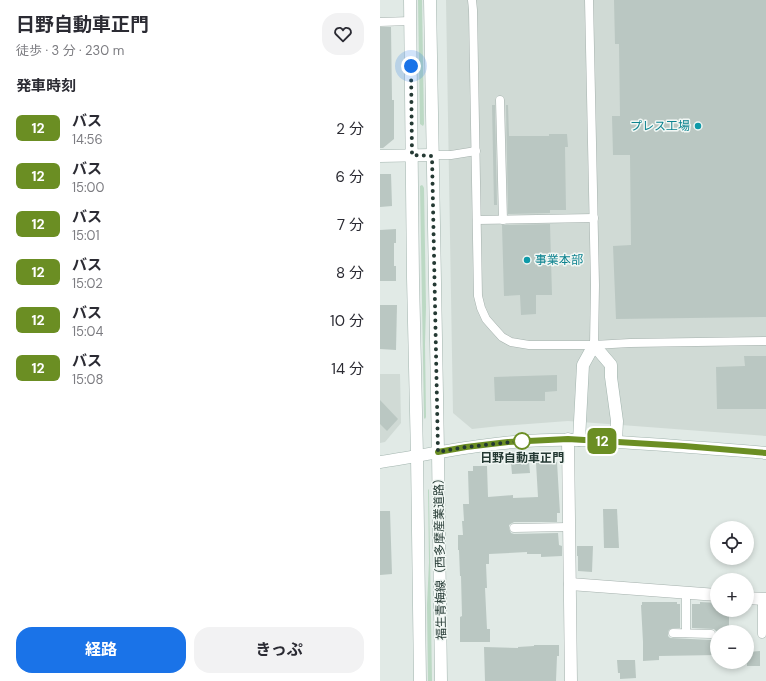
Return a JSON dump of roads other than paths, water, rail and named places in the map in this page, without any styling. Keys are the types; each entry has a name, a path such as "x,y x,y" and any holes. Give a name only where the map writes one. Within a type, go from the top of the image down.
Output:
{"main road":[{"name":"福生青梅線（西多摩産業道路）","path":"410,0 420,681"},
{"name":"福生青梅線（西多摩産業道路）","path":"430,0 442,681"},
{"path":"380,156 432,156"},
{"path":"571,681 568,526 573,440 583,365 594,345 611,365 611,377 617,421 616,442"},
{"path":"380,462 466,447 508,442 573,440 766,453"},
{"path":"570,584 710,595"},
{"path":"754,598 764,599"}],"lane":[{"path":"472,0 478,296 486,319 502,337 512,342 529,345 766,341"},
{"path":"589,0 596,285 594,345"},
{"path":"380,22 410,21"},
{"path":"500,100 503,220"},
{"path":"432,156 476,151"},
{"path":"477,220 594,218"},
{"path":"514,528 568,526"},
{"path":"686,593 686,633"},
{"path":"762,634 764,599"},
{"path":"673,633 710,634"}],"place":[{"name":"プレス工場","path":"698,126"},
{"name":"事業本部","path":"527,260"},
{"name":"日野自動車正門","path":"522,441"}]}
